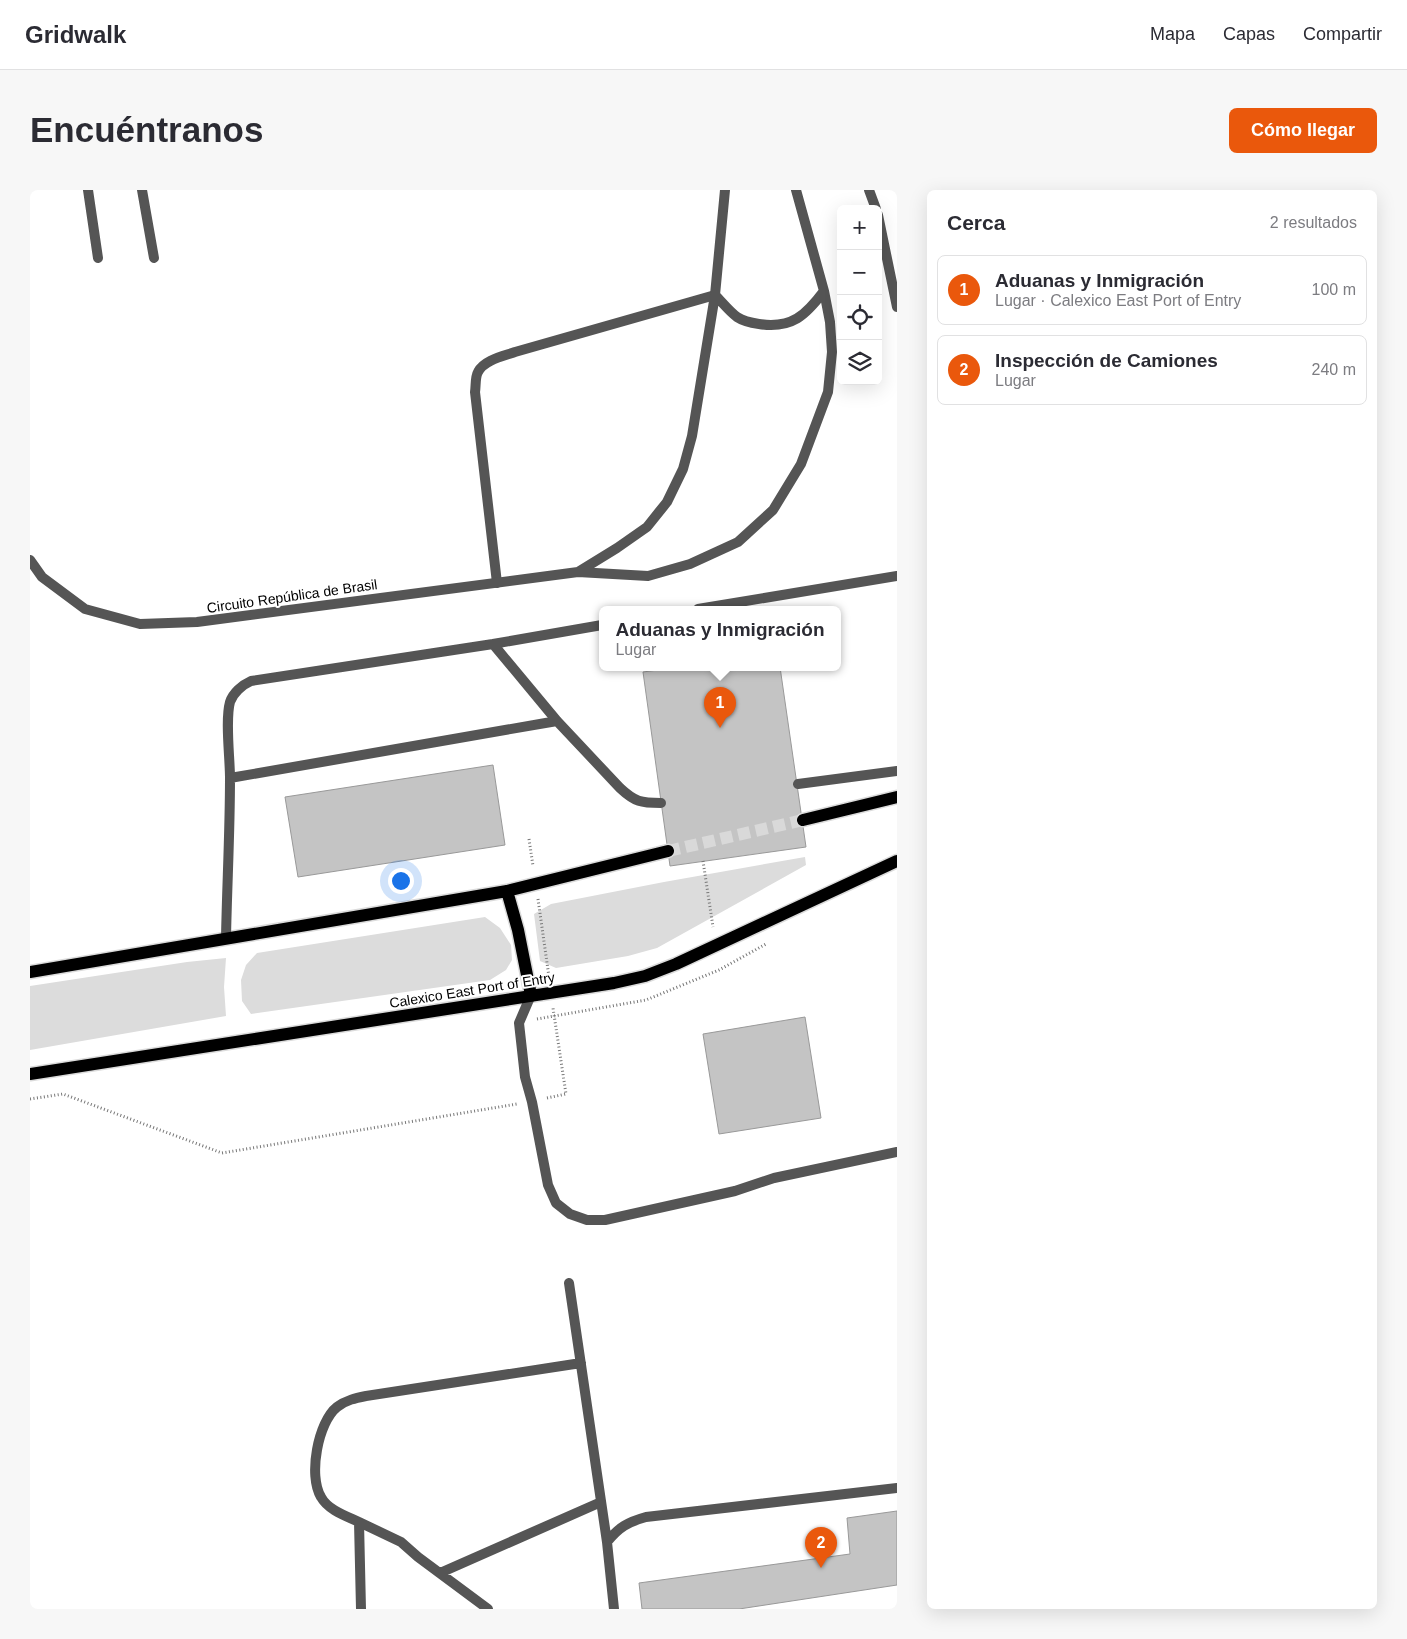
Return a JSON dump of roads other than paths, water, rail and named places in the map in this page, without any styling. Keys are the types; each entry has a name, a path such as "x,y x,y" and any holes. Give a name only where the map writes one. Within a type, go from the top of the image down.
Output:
{"main road":[{"path":"803,820 897,797"},
{"path":"30,972 507,891 668,852"},
{"name":"Calexico East Port of Entry","path":"30,1074 614,983 645,976 676,964 897,862"},
{"path":"507,891 518,930 531,995"}],"street":[{"path":"88,190 98,258"},
{"path":"142,190 154,258"},
{"name":"Circuito República de Brasil","path":"578,572 647,527 667,502 683,469 692,436 714,295 725,190"},
{"name":"Circuito República de Brasil","path":"30,560 42,577 85,609 140,624 197,622 578,572 648,576 690,564 738,542 773,510 801,464 828,392 832,352 830,322 824,291 796,190"},
{"path":"869,190 875,205"},
{"path":"882,234 897,307"},
{"path":"497,583 475,392 478,372 482,368 490,362 515,352 714,295 738,318 771,326 787,323 810,309 824,291"},
{"path":"716,606 897,576"},
{"path":"226,938 230,778 228,713 235,694 246,684 251,681 599,626"},
{"path":"492,644 557,721 630,798 641,803 661,803"},
{"path":"230,778 557,721"},
{"path":"798,784 897,771"},
{"path":"531,995 519,1023 525,1077 532,1102 548,1185 556,1203 570,1214 587,1220 605,1220 716,1196 774,1178 897,1152"},
{"path":"569,1283 607,1542 614,1609"},
{"path":"488,1609 401,1542 327,1506 320,1496 316,1484 318,1444 324,1425 329,1415 338,1406 352,1399 580,1363"},
{"path":"607,1542 618,1529 634,1520 646,1517 897,1488"},
{"path":"440,1573 601,1502"},
{"path":"359,1522 362,1609"}],"tunnel":[{"path":"668,851 803,820"}],"place":[{"name":"Aduanas y Inmigración","path":"720,728"},
{"name":"Inspección de Camiones","path":"821,1568"}]}
